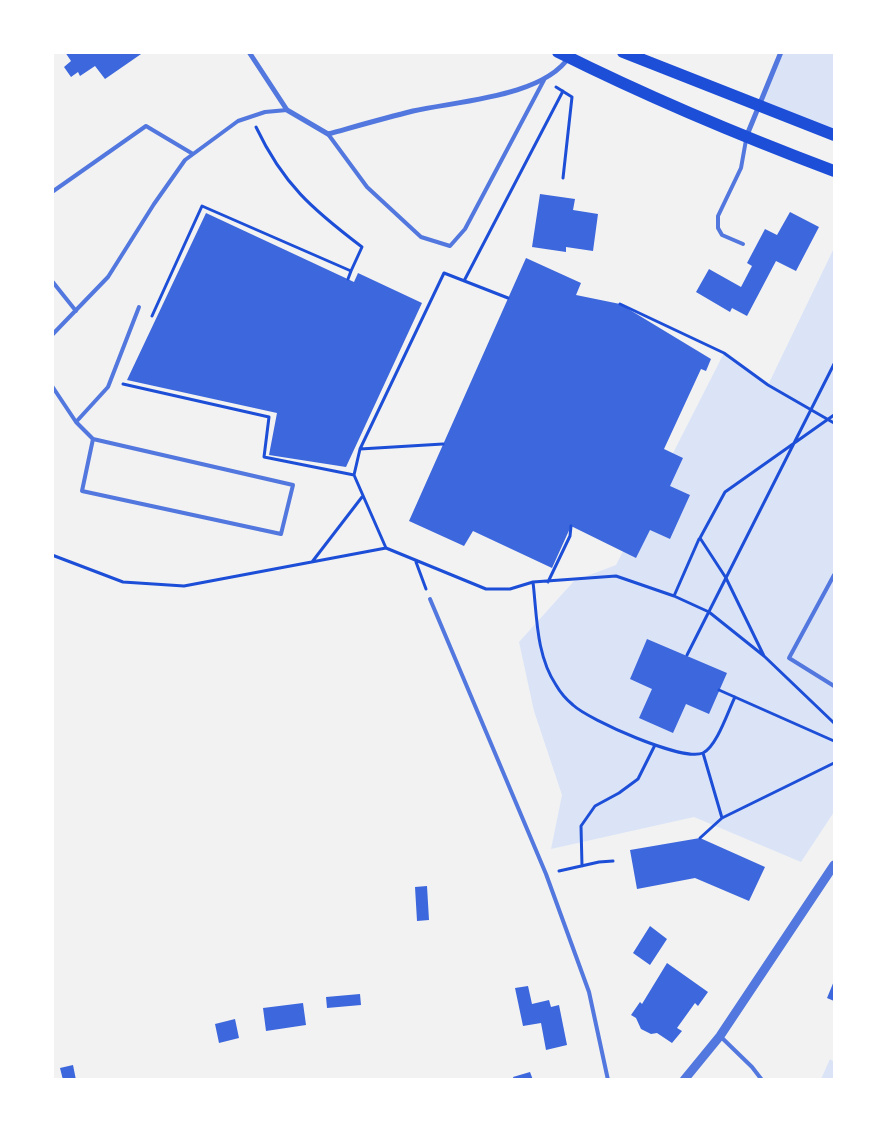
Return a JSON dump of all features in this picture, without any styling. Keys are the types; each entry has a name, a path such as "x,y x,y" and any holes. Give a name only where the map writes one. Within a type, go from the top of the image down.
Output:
{"main road":[{"path":"623,52 834,135"},
{"path":"566,54 618,82 746,138 834,171"}],"street":[{"path":"249,52 287,110 328,134 414,111 496,96 544,80 566,54"},
{"path":"746,138 781,52"},
{"path":"684,1080 720,1036 834,865"}],"lane":[{"path":"328,134 367,187 421,237 450,246 464,229 544,80"},
{"path":"52,335 108,277 154,204 185,160 238,121 264,112 287,110"},
{"path":"52,192 146,126 194,154"},
{"path":"742,244 722,235 718,228 718,216 741,168 746,138"},
{"path":"52,281 76,311"},
{"path":"76,422 108,387 139,306"},
{"path":"52,386 76,422 93,439 293,485 281,534 82,491 93,439"},
{"path":"834,575 789,658 834,686"},
{"path":"430,599 546,874 589,992 608,1080"},
{"path":"720,1036 752,1066 762,1080"}],"path":[{"path":"544,80 572,97 563,178"},
{"path":"464,281 563,91"},
{"path":"251,116 271,157 295,190 325,219 362,246 348,279"},
{"path":"149,322 202,206 351,271"},
{"path":"386,548 362,497 354,475 360,449 444,272 508,298"},
{"path":"620,304 724,353 768,385 834,424"},
{"path":"687,655 834,364"},
{"path":"125,375 120,384 269,417 264,456 354,475"},
{"path":"674,596 700,538 726,492 834,416"},
{"path":"360,449 443,444"},
{"path":"311,562 362,497"},
{"path":"548,582 570,536 571,526"},
{"path":"700,538 726,578 764,656"},
{"path":"52,555 123,582 184,586 386,548 486,589 510,589 533,582 616,576 674,596 709,612 764,656 834,723"},
{"path":"416,561 430,599"},
{"path":"533,582 543,661 556,685 574,706 596,720 679,753 703,753 714,742 735,697"},
{"path":"719,690 834,742"},
{"path":"582,866 580,826 595,806 620,793 638,778 655,745"},
{"path":"703,753 722,818"},
{"path":"700,838 722,818 834,762"},
{"path":"546,874 613,861"}],"shaded area":[{"path":"780,53 834,53 834,135 759,106"},
{"path":"834,248 834,812 801,862 694,817 551,849 562,795 534,711 519,642 574,581 616,565 724,353 768,385"},
{"path":"830,1059 834,1062 834,1079 821,1079"}],"building":[{"path":"65,52 144,52 105,79 95,66 80,76 78,72 71,77 64,67 71,61"},
{"path":"540,194 575,199 573,210 598,214 593,251 566,247 566,252 532,247"},
{"path":"790,212 819,227 796,271 776,261 747,316 732,308 730,312 696,292 709,269 741,287 752,266 747,263 765,229 777,235"},
{"path":"206,213 354,282 358,273 422,303 346,467 269,455 277,413 127,380"},
{"path":"526,258 581,283 576,295 620,304 711,359 706,371 701,369 664,449 683,458 670,486 690,495 670,539 650,530 636,558 571,526 552,568 473,531 464,546 409,521"},
{"path":"647,639 727,673 709,714 686,704 673,733 639,718 652,689 630,679"},
{"path":"700,838 765,867 749,901 695,878 637,889 630,850"},
{"path":"427,886 429,920 417,921 415,887"},
{"path":"650,926 667,939 650,965 633,953"},
{"path":"667,963 708,992 698,1006 695,1003 677,1028 682,1031 672,1043 657,1033 651,1034 641,1029 636,1018 631,1015 640,1002 642,1004"},
{"path":"834,981 834,1001 827,998"},
{"path":"528,986 532,1004 549,1000 551,1007 559,1005 567,1045 546,1050 541,1023 523,1026 515,988"},
{"path":"360,994 361,1005 327,1008 326,997"},
{"path":"303,1003 306,1025 266,1031 263,1008"},
{"path":"235,1019 239,1038 219,1043 215,1024"},
{"path":"73,1065 76,1080 63,1080 60,1068"},
{"path":"530,1072 533,1080 514,1080 513,1077"}]}
